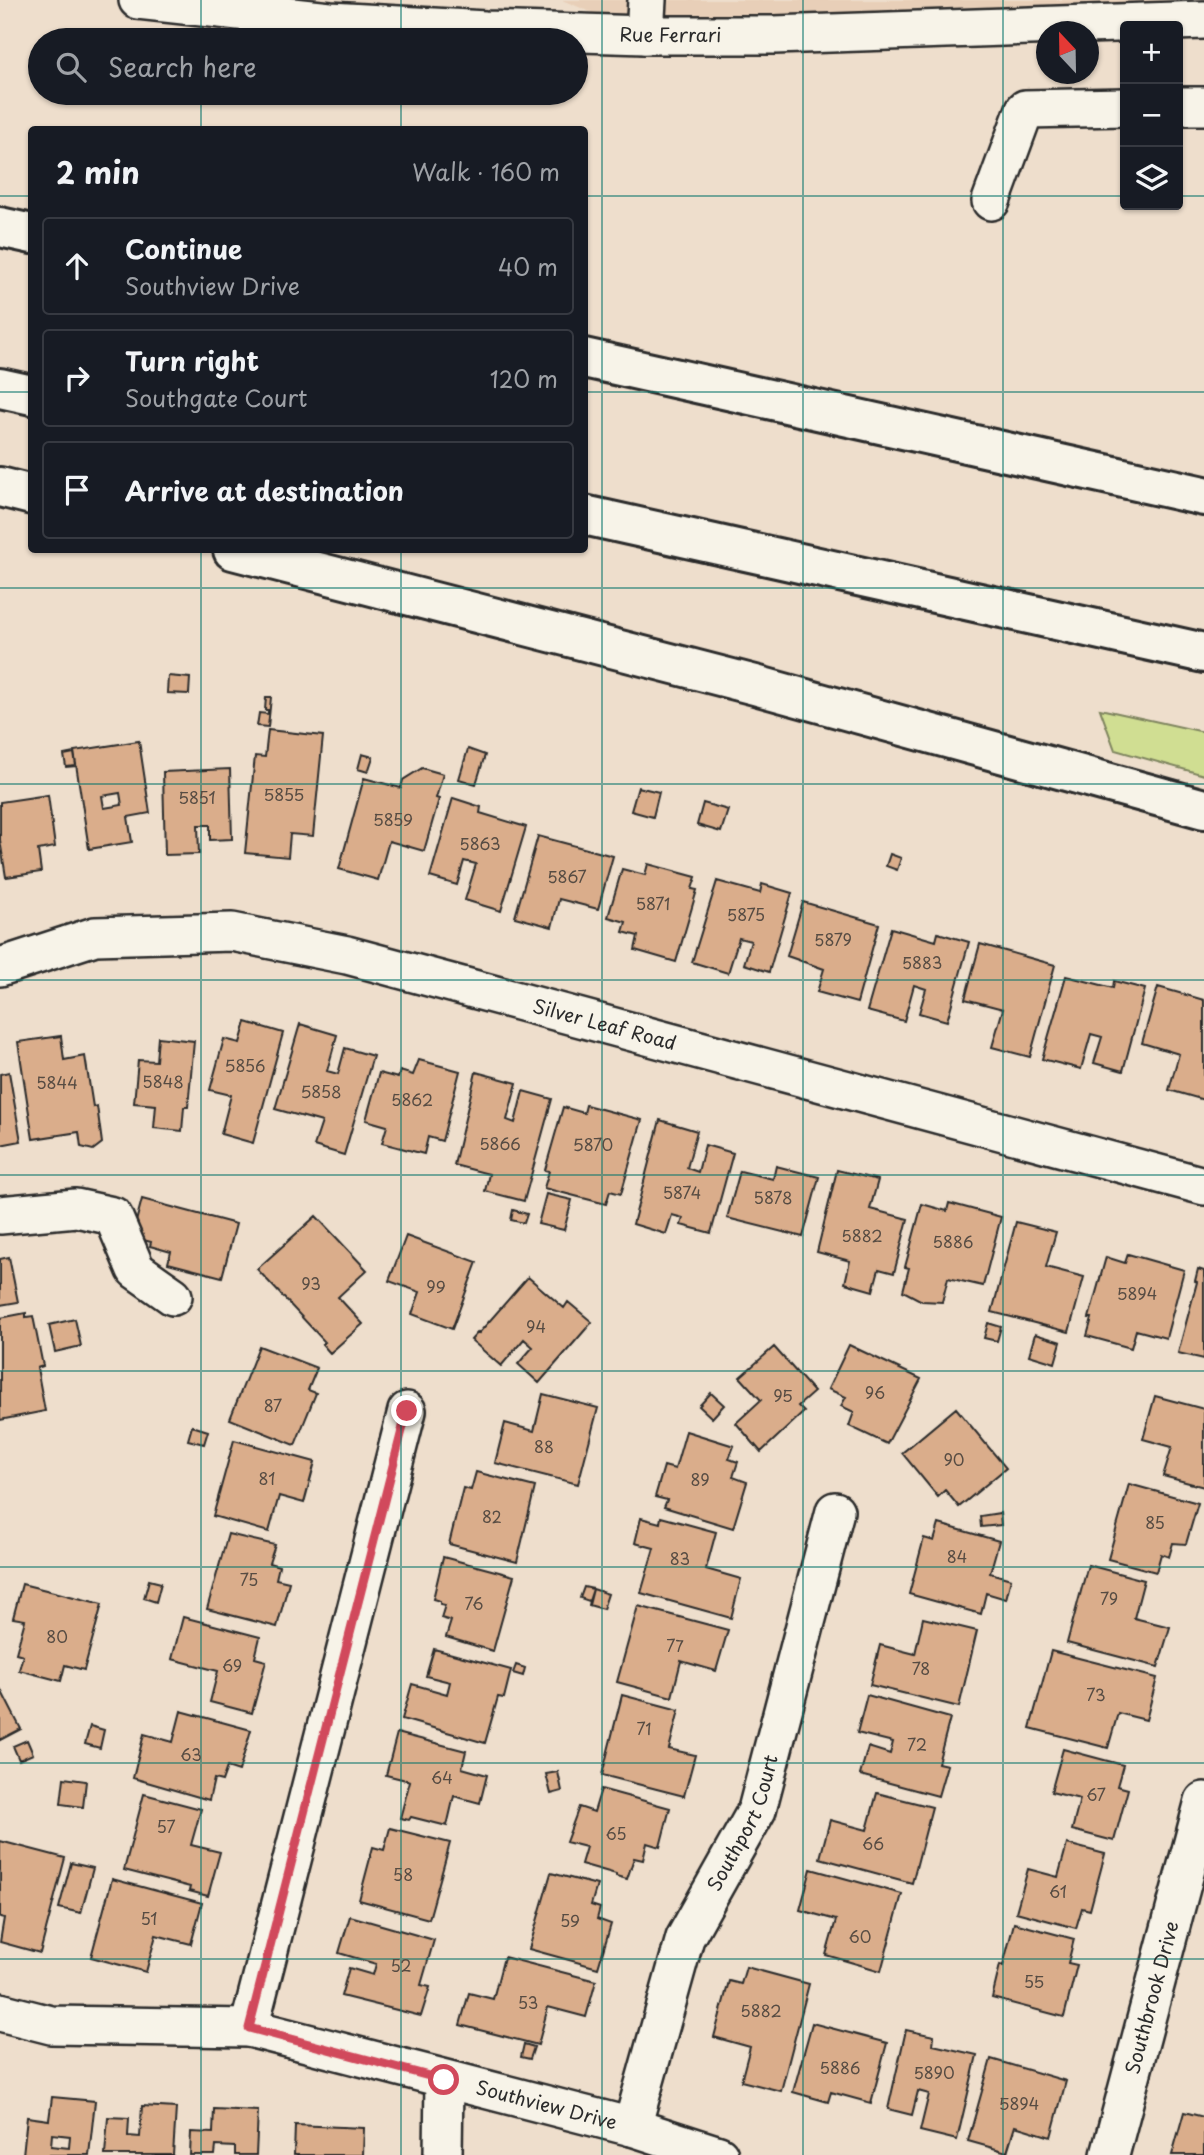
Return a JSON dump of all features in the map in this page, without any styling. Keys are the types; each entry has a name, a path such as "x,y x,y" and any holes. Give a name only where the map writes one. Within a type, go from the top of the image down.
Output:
{"highway":[{"path":"0,227 28,233"},
{"path":"588,359 1204,496"},
{"path":"0,388 28,394"},
{"path":"0,487 28,494"},
{"path":"588,516 1204,653"},
{"path":"244,553 755,685 1204,809"}],"street":[{"name":"Rue Ferrari","path":"138,0 330,21 451,28"},
{"name":"Rue Ferrari","path":"512,28 646,18 774,35 1135,11 1204,20"},
{"path":"1183,106 1204,106"},
{"path":"990,201 1025,109 1120,107"},
{"name":"Silver Leaf Road","path":"0,967 95,936 232,932 347,955 1204,1186"},
{"path":"0,1215 76,1208 113,1216 135,1269 173,1296"},
{"path":"249,2028 407,1411"},
{"name":"Southport Court","path":"632,2127 685,1938 757,1810 835,1511"},
{"name":"Southbrook Drive","path":"1110,2155 1199,1841 1204,1801"},
{"name":"Southview Drive","path":"0,2012 51,2025 249,2028 632,2127 719,2155"},
{"path":"443,2155 444,2080"}],"shaded area":[{"path":"562,0 1204,0 1204,20 1099,23 1036,21 1036,25 645,35"}],"green space":[{"path":"1100,709 1204,732 1204,775 1115,750"}],"building":[{"path":"168,676 190,678 189,694 167,693"},
{"path":"266,697 271,697 268,727 257,726 259,713 268,714 268,710 265,710"},
{"path":"268,730 323,736 313,836 290,834 288,857 245,853 255,756 265,757"},
{"path":"139,741 150,813 128,817 132,842 89,849 74,751","holes":["120,793 122,805 104,808 102,796"]},
{"path":"468,749 485,755 476,784 459,779"},
{"path":"74,753 76,766 66,767 64,755"},
{"path":"362,754 373,757 368,772 358,769"},
{"path":"422,768 443,774 436,798 439,799 424,851 389,841 378,880 339,869 364,778 401,788 403,780"},
{"path":"230,769 232,839 210,840 210,825 198,825 199,854 165,855 163,772"},
{"path":"638,787 659,792 653,817 631,811"},
{"path":"48,795 55,847 38,850 41,872 6,877 0,840 0,802"},
{"path":"453,798 481,807 480,813 526,827 501,911 465,900 476,864 464,861 457,885 430,877"},
{"path":"703,803 728,810 721,832 697,825"},
{"path":"538,836 613,856 598,909 559,899 552,927 515,917"},
{"path":"890,854 901,858 897,870 886,866"},
{"path":"648,864 696,877 692,889 697,890 676,962 635,950 638,936 623,932 626,922 608,917 622,869 645,875"},
{"path":"717,881 760,893 762,884 792,893 769,972 744,964 751,941 739,938 728,973 692,962"},
{"path":"803,902 879,924 857,1003 817,992 824,969 787,956"},
{"path":"891,928 936,941 938,933 969,942 947,1021 919,1013 926,989 914,985 904,1021 867,1011"},
{"path":"980,944 1055,965 1030,1057 992,1047 1003,1009 965,999"},
{"path":"1066,976 1113,988 1114,981 1145,989 1123,1071 1094,1063 1102,1037 1091,1034 1081,1069 1042,1059"},
{"path":"1158,987 1204,1000 1204,1100 1169,1090 1179,1054 1142,1043"},
{"path":"246,1022 283,1033 253,1143 221,1134 231,1095 210,1090 224,1039 240,1043"},
{"path":"300,1024 337,1035 327,1071 338,1074 345,1048 373,1056 344,1155 314,1146 322,1122 275,1109"},
{"path":"61,1036 64,1060 85,1056 93,1107 97,1106 102,1143 93,1150 81,1147 79,1132 33,1139 18,1042"},
{"path":"158,1037 194,1041 188,1107 184,1107 182,1131 154,1128 156,1105 134,1103 138,1060 156,1061"},
{"path":"419,1060 460,1071 442,1141 428,1137 424,1154 382,1143 387,1126 366,1120 379,1073 398,1078 400,1071 413,1075"},
{"path":"9,1072 21,1141 0,1145 0,1074"},
{"path":"476,1072 517,1083 507,1120 515,1123 523,1091 552,1099 524,1201 485,1191 489,1174 454,1165"},
{"path":"586,1105 642,1120 621,1194 610,1191 606,1204 544,1188 549,1171 545,1170 563,1107 584,1113"},
{"path":"660,1120 697,1131 687,1168 698,1172 705,1145 733,1153 711,1233 681,1225 683,1218 672,1215 666,1234 633,1224"},
{"path":"776,1166 819,1177 803,1237 727,1218 740,1171 773,1179"},
{"path":"837,1170 878,1180 870,1209 908,1219 894,1273 879,1269 873,1291 845,1283 850,1261 817,1252"},
{"path":"546,1194 572,1200 564,1230 538,1224"},
{"path":"142,1199 236,1224 222,1277 168,1263 171,1252 150,1246 151,1242 132,1237"},
{"path":"949,1203 1001,1217 983,1286 948,1278 942,1302 922,1301 903,1291 909,1268 905,1267 922,1204 947,1211"},
{"path":"513,1210 527,1214 524,1223 511,1220"},
{"path":"316,1216 367,1270 338,1297 363,1324 330,1353 322,1344 325,1342 257,1269"},
{"path":"1016,1222 1056,1232 1046,1267 1084,1277 1069,1332 992,1312"},
{"path":"406,1236 477,1262 452,1329 412,1314 420,1292 389,1281"},
{"path":"1128,1254 1184,1270 1166,1338 1136,1330 1131,1348 1087,1336 1092,1318 1089,1318 1106,1257 1125,1263"},
{"path":"9,1257 18,1302 0,1305 0,1259"},
{"path":"1198,1269 1204,1271 1204,1359 1178,1353"},
{"path":"528,1277 564,1308 568,1302 592,1322 539,1383 518,1364 533,1347 524,1339 501,1366 471,1340"},
{"path":"26,1313 26,1317 33,1316 43,1366 37,1368 45,1411 0,1420 0,1318"},
{"path":"75,1319 81,1346 55,1352 49,1325"},
{"path":"988,1323 1001,1327 997,1341 984,1338"},
{"path":"1035,1334 1061,1342 1055,1363 1029,1355"},
{"path":"849,1345 921,1379 887,1444 849,1426 854,1412 841,1406 846,1397 828,1389"},
{"path":"259,1346 317,1368 308,1390 316,1393 295,1445 230,1419"},
{"path":"774,1347 814,1392 798,1406 804,1412 761,1452 736,1423 761,1400 740,1377"},
{"path":"711,1393 724,1405 712,1418 699,1406"},
{"path":"543,1394 598,1408 578,1484 495,1463 505,1423 534,1431"},
{"path":"1155,1396 1204,1409 1204,1487 1163,1476 1172,1447 1143,1439"},
{"path":"956,1408 1006,1468 959,1507 945,1490 938,1497 902,1453"},
{"path":"192,1426 208,1431 204,1444 188,1440"},
{"path":"686,1431 734,1446 729,1459 738,1462 733,1477 747,1482 733,1528 664,1507 667,1500 655,1497 664,1466 675,1469"},
{"path":"234,1440 315,1462 304,1503 279,1496 269,1532 213,1516"},
{"path":"476,1472 535,1487 517,1562 449,1544 463,1488 471,1490"},
{"path":"1129,1484 1198,1503 1186,1544 1173,1543 1169,1557 1161,1554 1156,1572 1108,1559"},
{"path":"1000,1513 1001,1525 981,1527 980,1516"},
{"path":"661,1517 716,1532 706,1569 741,1579 731,1618 641,1593 654,1548 635,1543 641,1518 660,1523"},
{"path":"939,1524 999,1541 990,1573 1011,1579 1006,1599 986,1593 981,1614 909,1594 924,1538 934,1541"},
{"path":"228,1534 275,1545 269,1563 279,1566 276,1579 289,1582 277,1627 207,1609"},
{"path":"443,1557 514,1576 493,1651 446,1637 451,1621 441,1618 445,1605 433,1599"},
{"path":"1088,1565 1144,1580 1134,1618 1170,1627 1158,1667 1067,1643"},
{"path":"149,1580 161,1583 156,1602 144,1598"},
{"path":"22,1584 102,1604 84,1670 65,1665 61,1681 19,1670 23,1655 16,1653 25,1620 13,1618"},
{"path":"584,1587 593,1589 589,1601 580,1598"},
{"path":"593,1589 608,1594 603,1609 589,1605"},
{"path":"638,1606 728,1630 716,1671 681,1661 672,1697 617,1682"},
{"path":"183,1617 260,1637 255,1658 266,1661 252,1713 210,1702 218,1671 172,1659"},
{"path":"923,1618 977,1631 959,1707 870,1685 880,1645 915,1654"},
{"path":"434,1649 511,1670 504,1698 498,1697 485,1743 402,1719 412,1684 447,1694 450,1682 426,1676"},
{"path":"1051,1651 1157,1678 1146,1720 1118,1713 1108,1748 1030,1728"},
{"path":"516,1665 525,1668 523,1676 513,1673"},
{"path":"0,1688 21,1729 0,1740"},
{"path":"622,1695 679,1710 669,1749 695,1755 684,1796 602,1775"},
{"path":"867,1695 950,1718 938,1763 947,1765 938,1796 860,1775 868,1747 890,1754 893,1742 857,1733"},
{"path":"181,1711 251,1730 239,1771 227,1767 222,1781 214,1779 209,1800 133,1778 144,1734 173,1742"},
{"path":"90,1726 104,1730 100,1748 85,1744"},
{"path":"397,1733 466,1751 462,1768 487,1775 480,1803 454,1796 447,1826 411,1817 409,1820 400,1818 410,1781 386,1775"},
{"path":"27,1740 33,1754 19,1760 13,1746"},
{"path":"1063,1749 1123,1765 1117,1786 1128,1789 1114,1841 1072,1830 1080,1799 1051,1792"},
{"path":"558,1772 562,1791 551,1794 546,1774"},
{"path":"64,1778 86,1781 83,1807 61,1804"},
{"path":"601,1789 670,1808 660,1847 647,1843 643,1860 634,1858 627,1879 581,1864 586,1847 566,1842 579,1807 594,1812"},
{"path":"877,1793 932,1807 912,1883 820,1858 830,1820 867,1830"},
{"path":"144,1794 201,1809 191,1845 220,1852 208,1896 189,1891 190,1887 124,1870"},
{"path":"390,1828 450,1843 429,1919 359,1900 373,1847 384,1850"},
{"path":"0,1841 65,1858 40,1953 0,1942 4,1918 0,1917"},
{"path":"1067,1844 1105,1854 1090,1910 1082,1908 1076,1928 1016,1912 1028,1869 1058,1877"},
{"path":"71,1863 93,1868 81,1913 59,1908"},
{"path":"811,1869 902,1894 881,1971 826,1955 836,1920 800,1910"},
{"path":"551,1873 597,1885 591,1905 600,1908 597,1919 611,1924 598,1968 529,1949"},
{"path":"112,1879 202,1903 191,1944 156,1935 146,1972 91,1957"},
{"path":"350,1916 434,1940 421,1985 430,1987 421,2016 341,1996 349,1968 373,1975 376,1964 339,1953"},
{"path":"1014,1923 1074,1939 1068,1963 1077,1965 1064,2017 992,1998"},
{"path":"504,1957 596,1981 586,2017 548,2007 538,2045 460,2025 469,1993 493,1999"},
{"path":"746,1967 809,1984 781,2091 741,2081 750,2047 714,2037 729,1981 741,1984"},
{"path":"812,2023 887,2043 871,2103 831,2092 828,2102 793,2092"},
{"path":"906,2030 934,2036 933,2045 977,2055 957,2140 920,2131 929,2094 918,2091 912,2115 888,2109"},
{"path":"524,2044 534,2047 530,2059 521,2057"},
{"path":"991,2059 1066,2081 1051,2137 1015,2126 1007,2152 968,2141"},
{"path":"52,2097 95,2101 89,2155 23,2155 27,2117 49,2120","holes":["52,2134 70,2136 69,2148 51,2146"]},
{"path":"142,2106 176,2108 173,2155 105,2155 108,2117 129,2118 128,2136 140,2137"},
{"path":"214,2109 258,2111 256,2155 235,2155 235,2147 216,2146 215,2155 190,2155 191,2132 213,2133"},
{"path":"1184,2112 1204,2117 1204,2155 1172,2155"},
{"path":"295,2125 364,2128 363,2155 294,2155"}],"route":[{"path":"407,1411 249,2028 444,2080"}]}
